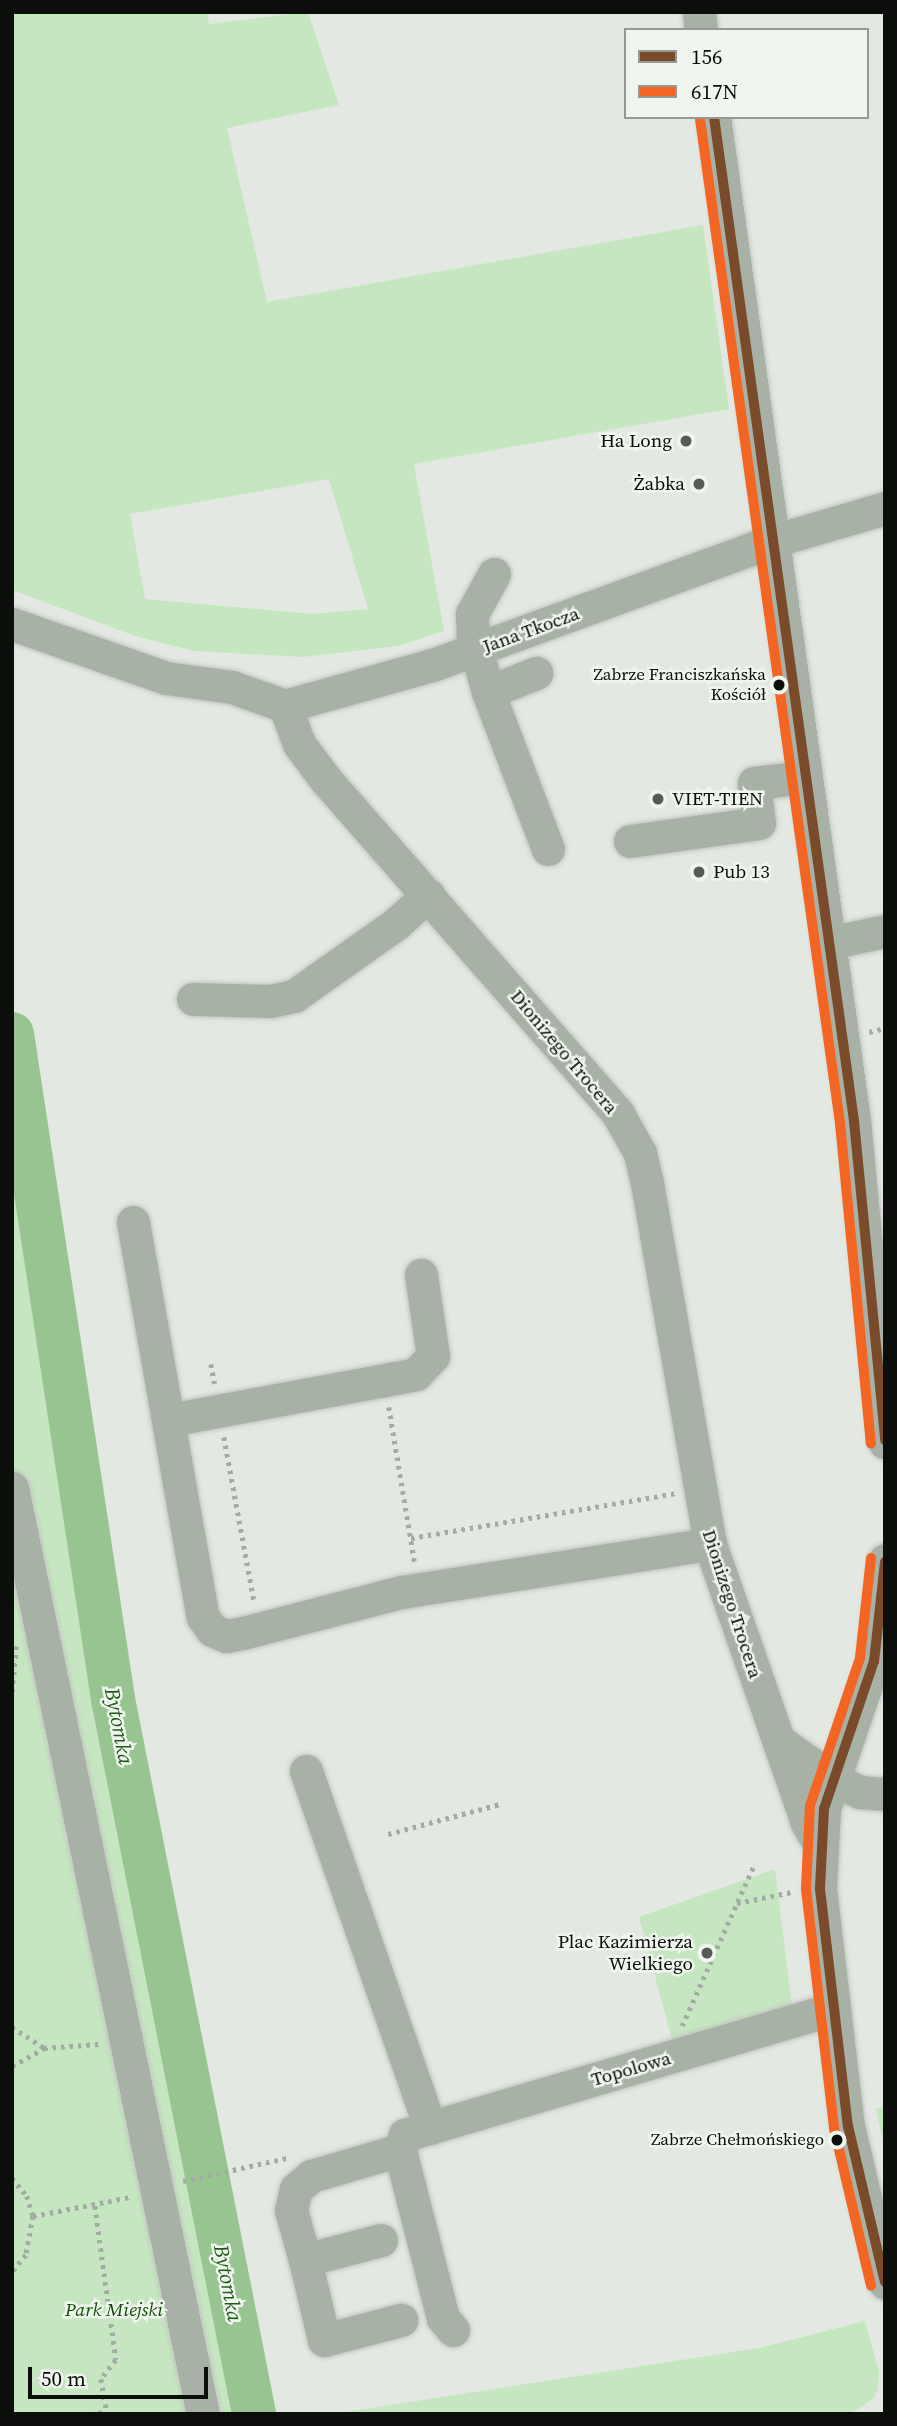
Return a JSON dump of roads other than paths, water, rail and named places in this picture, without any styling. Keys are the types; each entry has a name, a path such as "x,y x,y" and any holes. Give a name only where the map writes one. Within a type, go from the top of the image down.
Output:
{"street":[{"path":"713,119 829,943 875,1218 885,1443"},
{"name":"Jana Tkocza","path":"285,706 477,649 773,541 885,508"},
{"path":"494,574 472,614 477,649 488,692 548,849"},
{"path":"12,624 166,678 232,687 285,706"},
{"path":"488,692 536,673"},
{"name":"Dionizego Trocera","path":"285,706 295,735 313,764 618,1114 640,1153 710,1544 807,1823 821,1846"},
{"path":"630,841 759,822 754,783 805,777"},
{"path":"193,999 270,1001 294,996 397,923 428,895"},
{"path":"829,943 885,931"},
{"path":"134,1222 203,1618 212,1630 226,1636 419,1589 710,1544"},
{"path":"169,1420 416,1374 433,1356 421,1275"},
{"path":"12,1488 126,2038 168,2186 203,2414"},
{"path":"885,1560 874,1661 824,1809 820,1889 832,2009 853,2158 885,2283"},
{"path":"779,1741 834,1780 860,1792 885,1794"},
{"path":"306,1772 412,2138 443,2318 453,2330"},
{"name":"Topolowa","path":"401,2320 324,2340 291,2210 296,2189 311,2176 412,2138 832,2009"},
{"path":"304,2260 381,2240"}],"waterway":[{"name":"Bytomka","path":"12,1034 113,1699 254,2414"}],"place":[{"name":"Ha Long","path":"686,441"},
{"name":"Żabka","path":"699,484"},
{"name":"Zabrze Franciszkańska Kościół","path":"779,685"},
{"name":"VIET-TIEN","path":"658,799"},
{"name":"Pub 13","path":"699,872"},
{"name":"Plac Kazimierza Wielkiego","path":"707,1953"},
{"name":"Zabrze Chełmońskiego","path":"837,2140"}],"park label":[{"name":"Park Miejski","path":"114,2310"}]}
